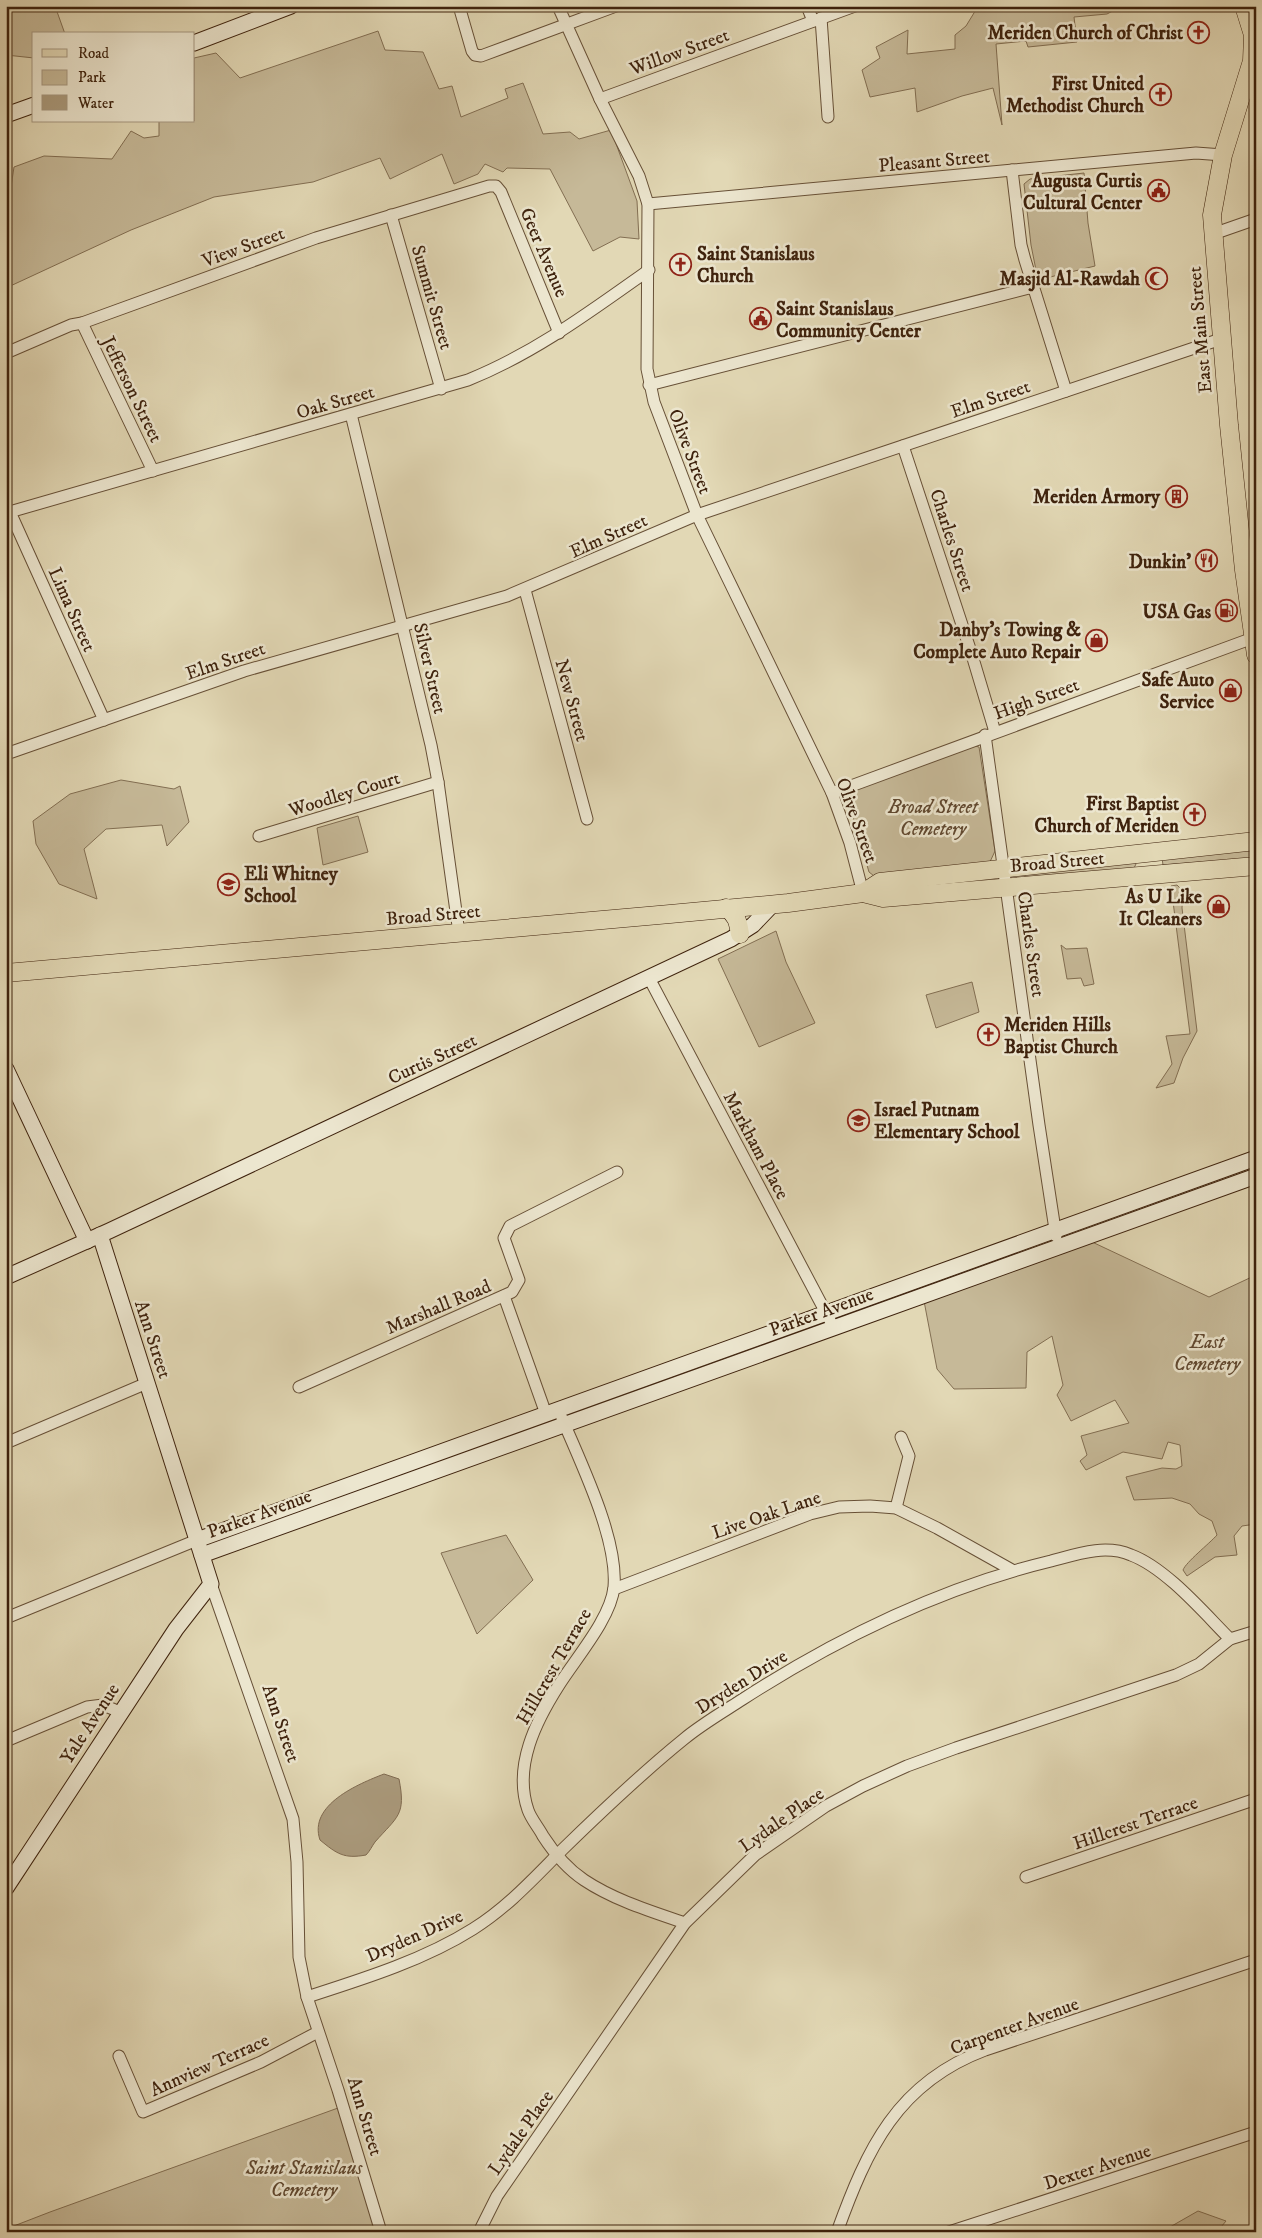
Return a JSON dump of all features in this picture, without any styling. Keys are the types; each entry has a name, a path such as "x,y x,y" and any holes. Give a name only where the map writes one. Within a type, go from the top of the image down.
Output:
{"main road":[{"name":"East Main Street","path":"1250,19 1253,49 1252,75 1223,155 1214,198 1213,234 1221,339 1250,569 1253,638 1256,655"},
{"name":"Broad Street","path":"863,893 880,882 1254,840"},
{"path":"1148,852 1150,875"},
{"name":"Broad Street","path":"6,974 774,904 863,893 883,898 1256,866"},
{"path":"726,908 733,912 737,918 740,934"}],"street":[{"path":"195,43 291,6"},
{"path":"459,6 472,51 475,55 481,56 616,6"},
{"name":"Olive Street","path":"558,6 565,25 638,176 648,204 647,369 649,385 697,515 832,793 850,843 863,893"},
{"path":"807,6 817,20 828,117"},
{"name":"Willow Street","path":"600,99 855,6"},
{"path":"6,115 32,106"},
{"name":"Pleasant Street","path":"648,204 1196,153 1223,155"},
{"path":"1012,170 1021,245 1066,391"},
{"name":"View Street","path":"6,353 60,329 82,323 316,238 489,186 496,186"},
{"name":"Geer Avenue","path":"496,186 501,192 560,333"},
{"name":"Summit Street","path":"391,215 441,389"},
{"path":"1213,234 1256,218"},
{"name":"Oak Street","path":"8,512 441,389 506,364 560,333 649,270"},
{"path":"649,385 1033,286"},
{"name":"Jefferson Street","path":"82,323 153,470"},
{"name":"Elm Street","path":"6,754 244,671 525,590 697,515 1221,339"},
{"name":"Silver Street","path":"351,414 403,626 438,782 459,933"},
{"name":"Charles Street","path":"903,446 972,655 990,734 1006,887 1055,1231 1059,1247"},
{"name":"Lima Street","path":"8,512 104,720"},
{"name":"New Street","path":"525,590 587,819"},
{"name":"High Street","path":"832,793 1253,638"},
{"name":"Woodley Court","path":"259,836 438,782"},
{"name":"Curtis Street","path":"6,1277 94,1238 650,978 740,934 774,904"},
{"name":"Markham Place","path":"650,978 834,1328"},
{"name":"Ann Street","path":"6,1069 94,1238 147,1384 211,1584 293,1819 298,1862 299,1958 307,1996 381,2232"},
{"name":"Parker Avenue","path":"197,1540 1256,1158"},
{"path":"504,1296 512,1292 519,1280 504,1238 510,1226 617,1172"},
{"name":"Parker Avenue","path":"202,1555 1256,1176"},
{"path":"1203,1178 1208,1193"},
{"path":"951,1269 956,1284"},
{"name":"Marshall Road","path":"299,1387 504,1296 552,1412"},
{"path":"694,1361 699,1376"},
{"path":"6,1443 147,1384"},
{"name":"Hillcrest Terrace","path":"552,1412 565,1425 610,1540 615,1565 614,1589 604,1616 538,1721 526,1751 523,1782 528,1810 556,1856 583,1880 620,1900 685,1923"},
{"path":"896,1508 909,1456 901,1437"},
{"path":"440,1452 446,1468"},
{"name":"Parker Avenue","path":"325,1494 330,1509"},
{"name":"Live Oak Lane","path":"614,1589 810,1514 839,1507 870,1506 896,1508 937,1528 1012,1570"},
{"path":"6,1618 197,1540"},
{"name":"Dryden Drive","path":"307,1996 394,1966 451,1941 473,1929 508,1903 607,1807 685,1738 784,1673 876,1624 1012,1570 1105,1549 1131,1555 1185,1593 1230,1639"},
{"name":"Yale Avenue","path":"6,1888 120,1712 176,1629 211,1584"},
{"name":"Lydale Place","path":"479,2232 497,2196 685,1923 755,1855 826,1806 863,1786 956,1748 1176,1675 1199,1664 1230,1639 1256,1631"},
{"path":"6,1741 88,1707 103,1705 120,1712"},
{"name":"Hillcrest Terrace","path":"1026,1877 1256,1799"},
{"name":"Carpenter Avenue","path":"837,2232 862,2167 894,2115 915,2091 942,2071 985,2050 1256,1960"},
{"name":"Annview Terrace","path":"119,2056 143,2112 261,2062 318,2032"},
{"name":"Dexter Avenue","path":"949,2232 1256,2132"}],"green space":[{"path":"6,6 55,6 64,32 32,32 32,58 6,55"},
{"path":"983,6 1122,6 1107,14 1074,17 1077,42 1028,47 1026,41 996,44 1002,125 993,88 962,96 917,112 915,88 870,97 862,70 880,58 876,47 908,30 907,54 955,49 955,35 966,26 977,8"},
{"path":"378,31 385,50 423,52 439,89 452,86 461,117 508,98 505,89 523,83 543,134 570,132 579,139 611,130 637,201 639,239 620,237 593,251 550,169 507,168 503,172 485,164 478,174 454,184 442,154 390,179 380,158 313,182 214,197 131,230 6,288 6,191 11,187 14,167 44,156 112,159 131,131 144,138 159,136 159,122 195,122 195,58 216,53 240,78"},
{"path":"1084,173 1088,223 1095,266 1038,280 1031,245 1024,184 1030,179"},
{"name":"Broad Street Cemetery","path":"975,746 979,747 995,851 989,864 874,876 869,872 846,793"},
{"path":"121,780 174,789 180,786 189,822 167,846 162,825 106,829 84,849 97,899 59,884 36,844 33,821 70,794"},
{"path":"358,816 368,852 323,865 317,828"},
{"path":"1256,847 1256,858 1163,865 1162,858"},
{"path":"1134,861 1136,864 1134,868 1027,879 1025,877 1025,874"},
{"path":"1177,885 1183,891 1182,908 1197,1031 1183,1058 1174,1083 1156,1088 1172,1064 1166,1036 1190,1034 1171,886"},
{"path":"776,931 786,962 815,1023 759,1047 718,959"},
{"path":"1061,945 1066,949 1087,948 1094,984 1084,986 1081,978 1067,979"},
{"path":"972,982 979,1012 936,1028 926,995"},
{"name":"East Cemetery","path":"1090,1241 1209,1297 1256,1275 1256,1524 1242,1526 1234,1536 1237,1555 1215,1557 1187,1576 1183,1570 1185,1567 1217,1535 1212,1521 1199,1514 1190,1504 1172,1498 1134,1500 1126,1477 1162,1468 1176,1469 1182,1466 1180,1445 1168,1442 1162,1459 1123,1452 1086,1470 1080,1461 1087,1455 1081,1436 1129,1423 1115,1400 1071,1421 1057,1395 1063,1385 1052,1336 1027,1352 1026,1388 954,1389 937,1369 924,1301"},
{"path":"506,1535 533,1580 477,1634 441,1553"},
{"name":"Saint Stanislaus Cemetery","path":"338,2108 377,2232 6,2232 6,2229 50,2212"},
{"path":"1198,2211 1226,2221 1217,2232 1147,2232 1163,2231"}],"water":[{"path":"384,1774 399,1779 401,1808 395,1820 375,1842 369,1852 366,1855 346,1856 331,1849 320,1840 318,1828 321,1816 328,1806 349,1790"}],"place":[{"name":"Meriden Church of Christ","path":"1199,32"},
{"name":"First United Methodist Church","path":"1160,94"},
{"name":"Augusta Curtis Cultural Center","path":"1158,191"},
{"name":"Saint Stanislaus Church","path":"681,264"},
{"name":"Masjid Al-Rawdah","path":"1156,278"},
{"name":"Saint Stanislaus Community Center","path":"760,319"},
{"name":"Meriden Armory","path":"1176,496"},
{"name":"Dunkin'","path":"1207,561"},
{"name":"USA Gas","path":"1227,611"},
{"name":"Danby's Towing & Complete Auto Repair","path":"1097,640"},
{"name":"Safe Auto Service","path":"1230,690"},
{"name":"First Baptist Church of Meriden","path":"1195,814"},
{"name":"Eli Whitney School","path":"228,884"},
{"name":"As U Like It Cleaners","path":"1218,907"},
{"name":"Meriden Hills Baptist Church","path":"988,1035"},
{"name":"Israel Putnam Elementary School","path":"858,1120"}]}
